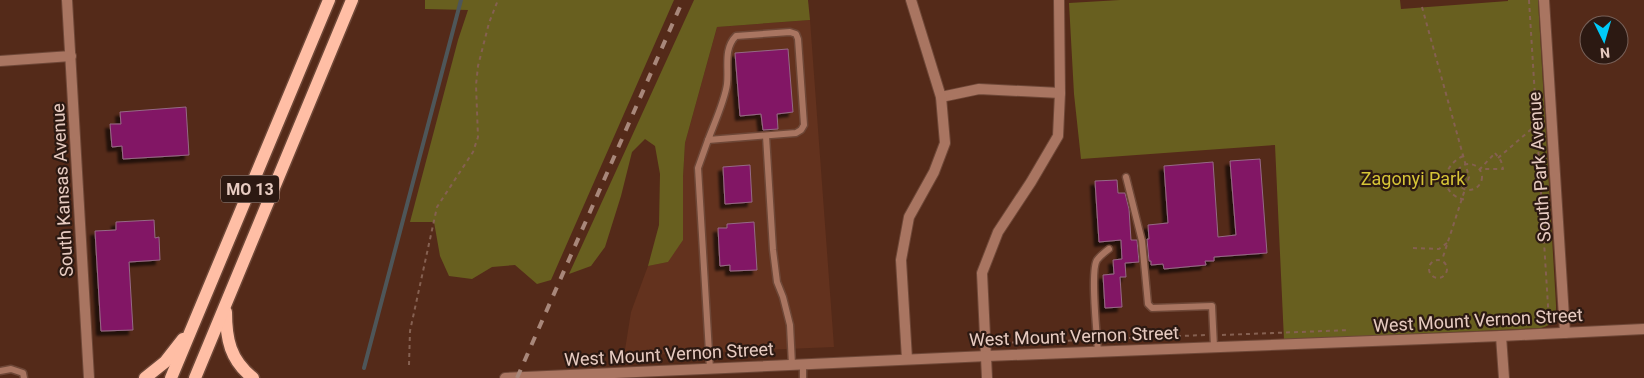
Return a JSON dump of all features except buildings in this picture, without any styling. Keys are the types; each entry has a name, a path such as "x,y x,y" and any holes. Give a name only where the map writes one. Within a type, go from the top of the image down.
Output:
{"main road":[{"name":"MO 13","path":"172,378 329,0"},
{"name":"MO 13","path":"195,378 352,0"},
{"path":"226,305 226,330 229,345 241,366 253,378"},
{"path":"145,378 165,362 199,314"}],"street":[{"name":"South Kansas Avenue","path":"67,0 89,378"},
{"path":"907,360 901,260 909,217 934,172 944,143 941,97 911,0"},
{"path":"987,378 982,273 998,232 1058,136 1060,94 1059,0"},
{"name":"South Park Avenue","path":"1544,0 1566,332"},
{"path":"0,61 70,56"},
{"path":"941,97 979,89 1060,94"},
{"name":"West Mount Vernon Street","path":"505,378 635,375 797,364 1644,329"},
{"path":"1501,336 1504,378"}],"lane":[{"path":"708,140 796,133 801,130 804,125 798,39 796,34 790,32 736,36 728,48 727,86 698,168 710,369"},
{"path":"766,136 773,250 777,282 790,325 797,364 803,378"},
{"path":"1126,176 1142,240 1148,304 1152,308 1212,306 1214,347"},
{"path":"1098,352 1094,285 1095,265 1096,261 1109,249"},
{"path":"0,371 11,369 23,373 24,378"}],"path":[{"path":"409,365 410,331 437,208 469,159 478,137 476,85 478,66 498,0"},
{"path":"1528,0 1549,326"},
{"path":"1422,7 1469,177 1442,260"},
{"path":"1498,158 1536,124"},
{"path":"1480,169 1481,183 1473,190 1464,190 1459,187 1455,176 1457,171 1465,164 1471,164 1480,169 1504,169 1495,153 1480,169"},
{"path":"1463,156 1453,160 1447,169 1445,178 1448,188 1453,194 1466,200"},
{"path":"1414,248 1439,248 1447,243"},
{"path":"1442,260 1446,263 1446,273 1443,277 1433,277 1429,269 1430,265 1433,261 1442,260"},
{"path":"996,343 1350,330"}],"shaded area":[{"path":"810,20 834,347 624,356 631,312 648,266 668,262 683,177 685,143 717,27"}],"green space":[{"path":"425,0 674,0 551,280 537,284 515,265 492,267 472,279 449,276 440,256 434,222 410,222 458,40 468,10 425,9"},
{"path":"694,0 808,0 810,20 717,27 685,143 683,240 668,262 648,266 659,225 660,174 655,146 645,139 632,152 605,247 591,266 569,274"},
{"name":"Zagonyi Park","path":"1120,0 1400,0 1401,9 1508,0 1538,0 1556,305 1554,320 1549,325 1541,328 1284,340 1275,145 1081,159 1074,94 1069,3"}],"waterway":[{"path":"364,368 461,0"}],"railway":[{"path":"517,378 683,0"}]}
